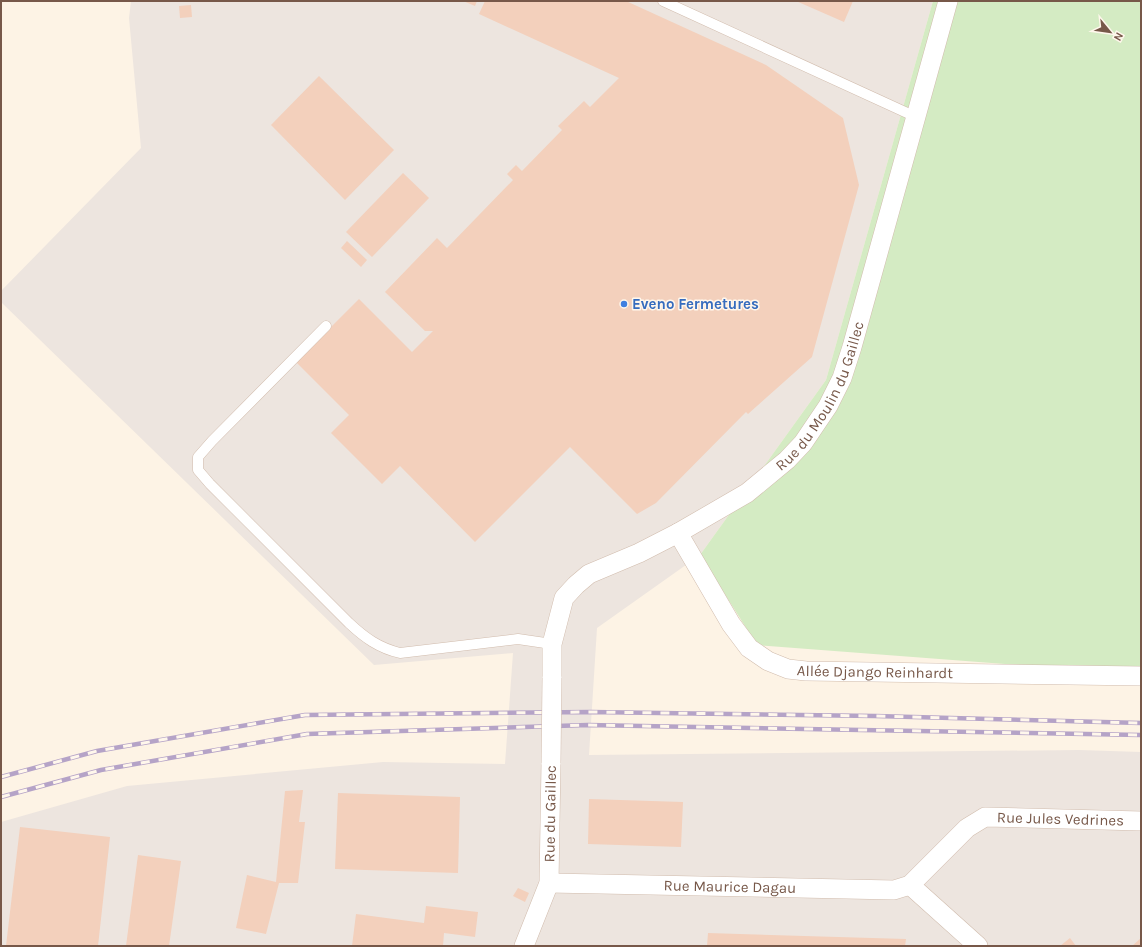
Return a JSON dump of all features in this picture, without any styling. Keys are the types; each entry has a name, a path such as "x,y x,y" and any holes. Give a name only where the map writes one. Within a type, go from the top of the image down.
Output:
{"street":[{"name":"Rue du Moulin du Gaillec","path":"552,678 552,644 564,598 576,584 589,574 639,553 678,533 747,493 787,460 803,443 828,406 842,378 852,347 948,1"},
{"name":"Allée Django Reinhardt","path":"678,533 731,624 749,648 768,660 788,669 806,671 1141,676"},
{"name":"Rue du Gaillec","path":"524,946 549,883 552,678"},
{"name":"Rue Jules Vedrines","path":"910,885 967,828 985,817 1141,821"},
{"name":"Rue Maurice Dagau","path":"549,883 894,890 910,885"},
{"path":"910,885 978,946"}],"lane":[{"path":"663,1 916,117"},
{"path":"326,326 208,445 198,457 198,470 210,484 349,623 365,638 384,649 400,653 518,639 552,644"}],"shaded area":[{"path":"131,1 933,1 826,380 700,555 597,628 589,755 1079,750 1141,752 1141,946 1,946 1,822 127,786 383,762 505,764 513,653 374,665 1,302 1,291 141,148 129,18"}],"green space":[{"path":"933,1 1141,1 1141,669 1137,674 757,645 700,555 826,380"}],"building":[{"path":"463,1 477,1 475,6"},
{"path":"485,1 626,1 766,65 843,118 859,185 812,357 748,414 746,412 656,503 637,514 570,447 475,542 400,466 382,484 331,433 349,415 296,362 359,299 412,352 433,331 425,331 385,292 437,238 447,248 513,180 507,174 516,165 522,171 562,130 558,126 584,101 590,107 619,78 479,14"},
{"path":"796,1 853,1 844,22"},
{"path":"191,5 192,17 180,18 179,6"},
{"path":"319,76 394,150 345,200 271,125"},
{"path":"403,173 429,198 372,257 346,232"},
{"path":"347,241 367,260 361,267 341,248"},
{"path":"303,790 299,822 305,822 298,883 279,883 266,934 236,928 247,875 276,882 285,791"},
{"path":"338,793 460,797 458,873 335,869"},
{"path":"589,799 683,802 681,847 588,844"},
{"path":"20,827 110,837 98,946 6,946"},
{"path":"138,855 181,861 169,946 126,946"},
{"path":"518,888 529,893 525,902 513,896"},
{"path":"426,906 478,912 475,937 444,933 443,946 352,946 356,914 424,923"},
{"path":"708,933 906,939 905,946 707,946"},
{"path":"1070,938 1076,946 1060,946"},
{"path":"1141,938 1141,946 1132,946"}],"railway":[{"path":"1,777 97,751 305,715 591,712 875,716 1141,723"},
{"path":"1,797 101,770 307,734 588,725 1141,735"}],"place":[{"name":"Eveno Fermetures","path":"624,304"}]}
